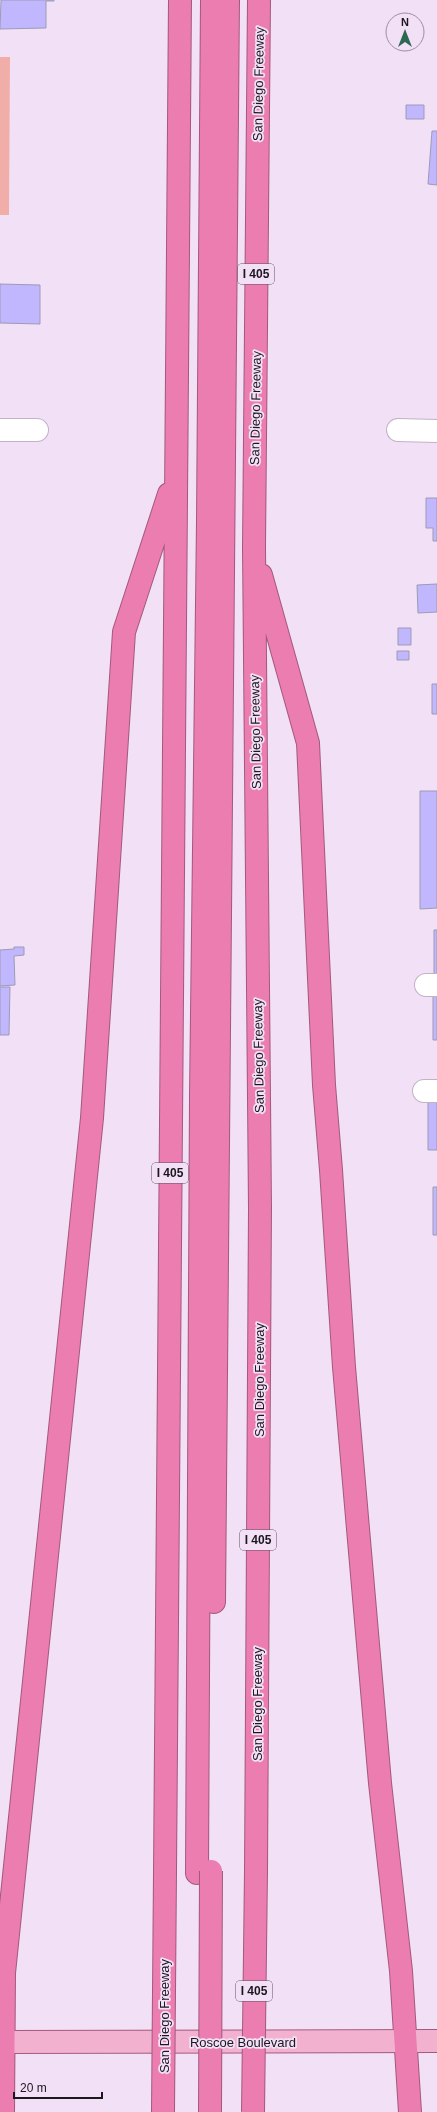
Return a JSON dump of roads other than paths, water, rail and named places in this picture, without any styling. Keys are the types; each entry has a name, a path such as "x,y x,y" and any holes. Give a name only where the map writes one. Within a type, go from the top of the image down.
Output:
{"highway":[{"name":"San Diego Freeway","path":"163,2112 180,0"},
{"path":"210,2112 204,1872 201,1104 208,552 212,0"},
{"path":"194,2112 204,1872 216,1434 228,0"},
{"name":"San Diego Freeway","path":"253,2112 260,1208 254,547 259,0"},
{"path":"3,2112 2,2042 4,1973 92,1118 124,632 176,474"},
{"path":"254,547 308,742 323,1077 332,1170 344,1366 380,1784 407,2042 410,2112"}],"main road":[{"name":"Roscoe Boulevard","path":"2,2042 437,2041"}],"street":[{"path":"0,430 37,430"},
{"path":"398,430 437,431"}]}
